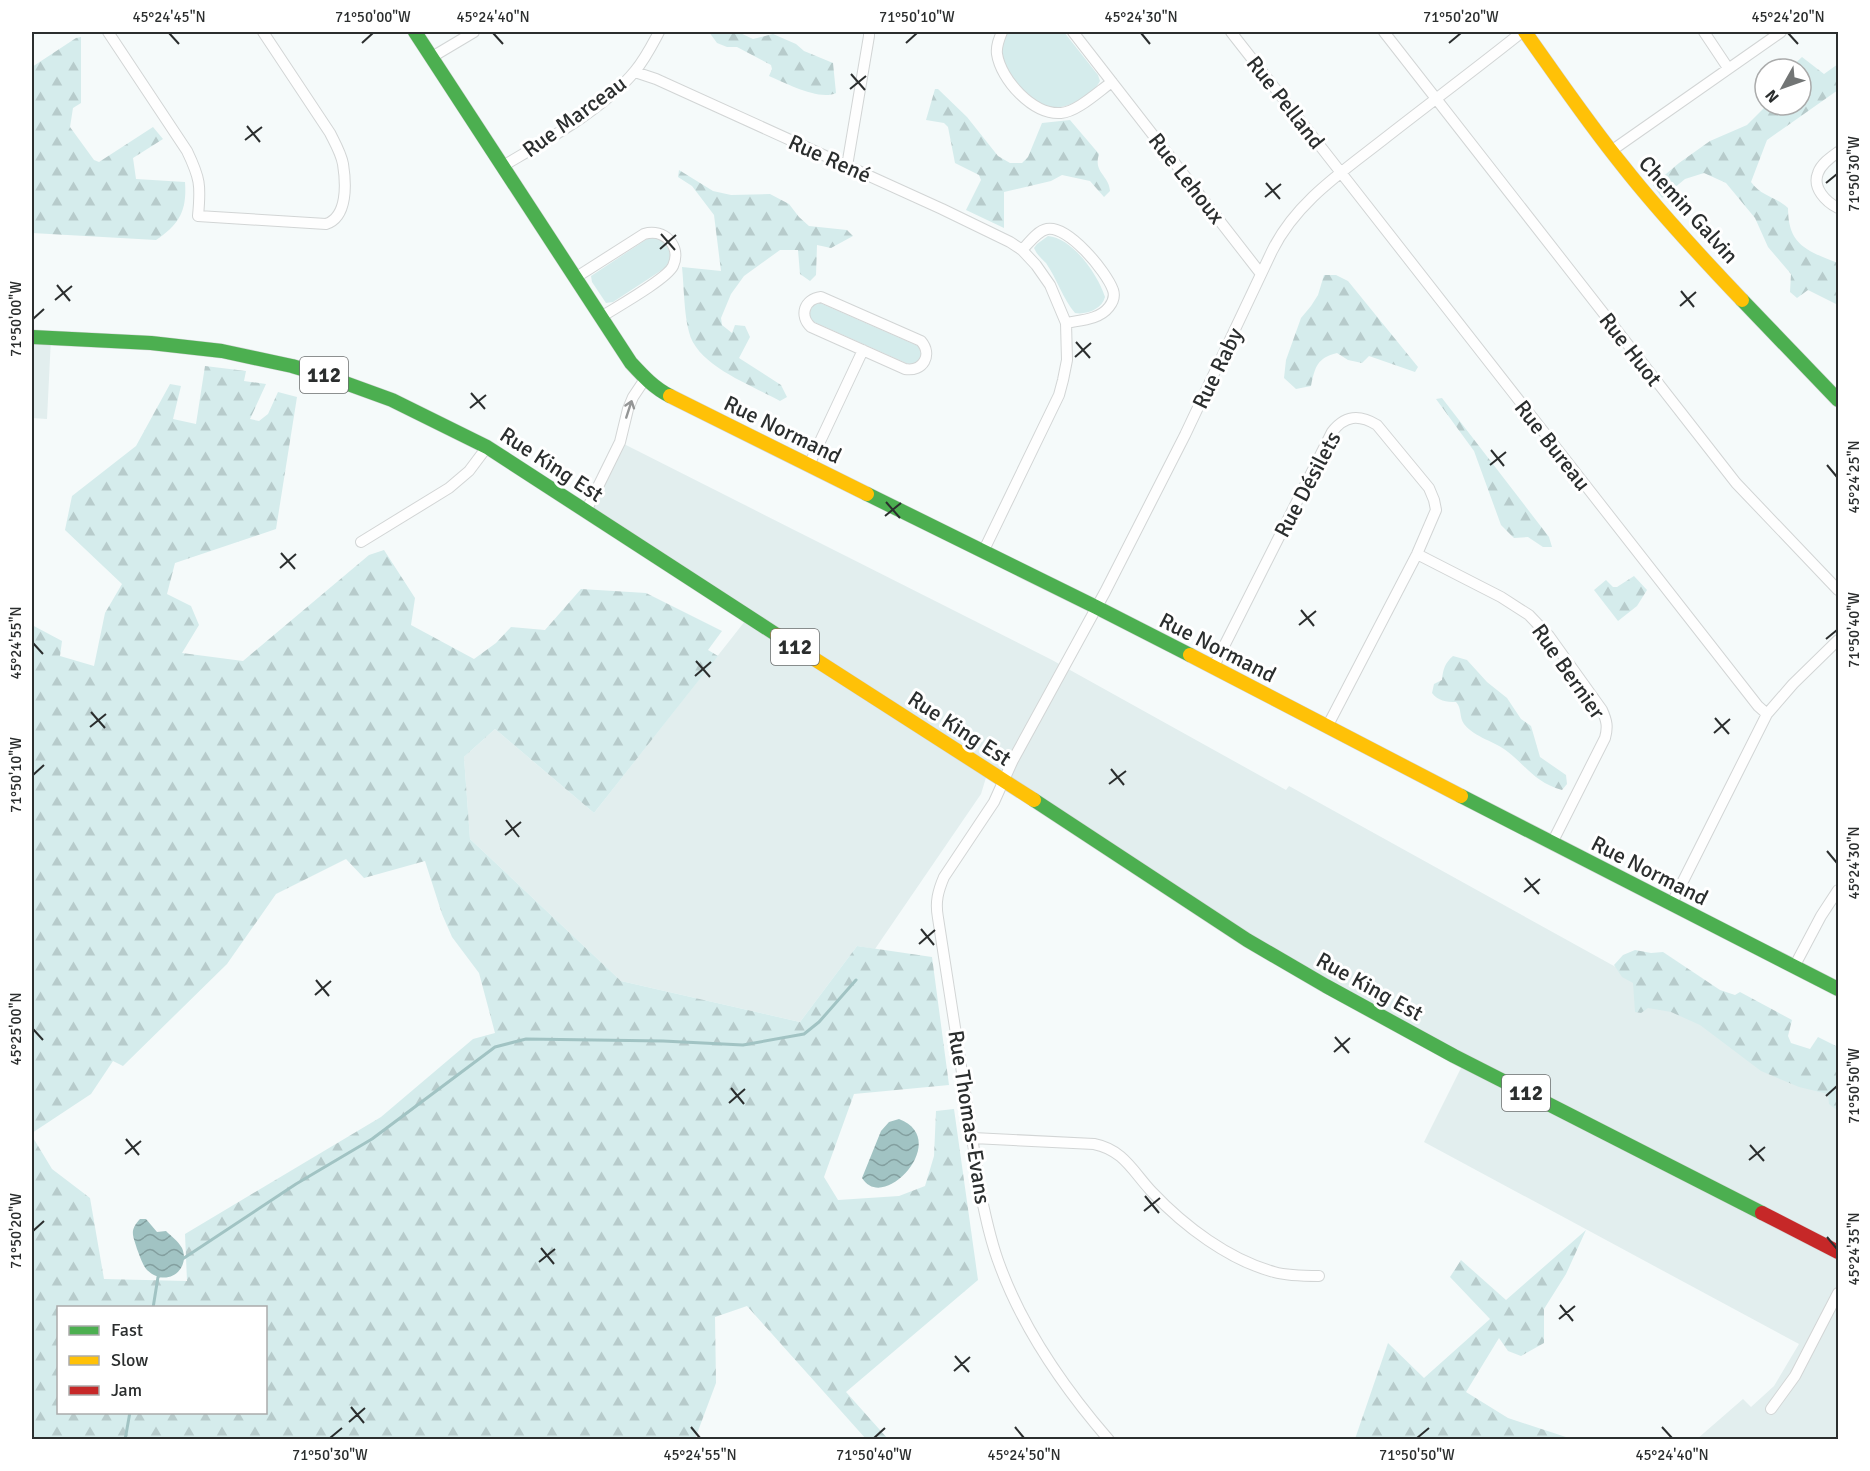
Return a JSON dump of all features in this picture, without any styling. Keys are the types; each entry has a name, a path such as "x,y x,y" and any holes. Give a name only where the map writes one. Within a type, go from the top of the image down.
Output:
{"street":[{"path":"108,32 187,151 200,184 198,216 326,224 333,222 341,210 345,190 343,164 339,150 262,32"},
{"name":"Rue Normand","path":"415,32 632,363 645,379 673,399 1096,608 1839,989"},
{"path":"432,57 474,32"},
{"name":"Rue Marceau","path":"503,166 563,130 602,102 635,72 648,54 659,32"},
{"path":"847,166 869,32"},
{"path":"1002,32 997,53 1000,65 1020,93 1040,110 1064,113 1112,82"},
{"name":"Rue Lehoux","path":"1073,32 1261,274"},
{"name":"Rue Pelland","path":"1231,32 1341,173"},
{"path":"1384,32 1436,98"},
{"name":"Rue Raby","path":"1005,781 1013,760 1096,608 1190,426 1261,274 1288,224 1310,198 1524,32"},
{"name":"Chemin Galvin","path":"1524,32 1611,151 1660,211 1839,400"},
{"path":"1704,32 1728,68"},
{"path":"1611,151 1781,32"},
{"name":"Rue René","path":"635,72 942,209 1022,250 1036,265 1050,285 1066,322 1068,360 1059,395 983,552"},
{"name":"Rue Huot","path":"1436,98 1736,483 1839,590"},
{"path":"1839,152 1822,166 1817,173 1816,182 1824,198 1839,208"},
{"name":"Rue Bureau","path":"1341,173 1758,706 1767,714"},
{"path":"1022,250 1040,232 1055,229 1074,240 1104,275 1113,291 1110,306 1094,317 1066,322"},
{"path":"576,278 644,234 658,232 672,243 675,259 668,273 601,317"},
{"path":"821,297 921,341 925,345 927,356 919,368 910,370 863,350 811,327 804,316 808,303 821,297"},
{"name":"Rue King Est","path":"32,337 162,344 222,351 268,360 304,369 381,395 434,418 487,447 1247,940 1454,1056 1839,1252"},
{"path":"809,465 863,350"},
{"path":"586,511 620,442 633,397 645,379"},
{"name":"Rue Désilets","path":"1213,668 1325,444 1338,424 1346,420 1363,418 1377,425 1429,488 1436,510 1417,554 1327,727"},
{"path":"362,542 449,488 468,471 487,447"},
{"name":"Rue Bernier","path":"1417,554 1501,597 1529,615 1549,636 1602,710 1608,729 1605,738 1552,843"},
{"path":"1671,904 1767,714 1793,684 1839,640"},
{"name":"Rue Thomas-Evans","path":"1005,781 994,802 944,877 937,897 938,918 981,1195 999,1265 1031,1333 1077,1402 1109,1440"},
{"path":"1794,967 1821,916 1839,890"},
{"path":"973,1138 1094,1144 1107,1147 1126,1161 1171,1211 1216,1245 1258,1267 1292,1275 1319,1276"},
{"path":"1772,1409 1795,1376 1839,1293"}],"shaded area":[{"path":"32,337 51,338 47,419 32,418"},
{"path":"620,442 1052,660 1286,790 1289,786 1838,1090 1838,1439 1697,1439 1743,1399 1751,1407 1774,1386 1799,1344 1424,1142 1464,1062 1382,1018 988,771 981,794 875,949 857,946 800,1022 621,981 470,839 464,757 495,729 594,813 749,616 586,511"}],"green space":[{"path":"709,32 738,32 753,39 773,34 796,44 804,51 833,63 836,93 821,95 812,93 769,76 771,65 737,47 727,47 717,43"},
{"path":"1008,32 1064,32 1098,75 1100,81 1093,90 1071,104 1063,107 1042,105 1026,94 1012,78 1003,61 1001,50"},
{"path":"81,37 81,103 73,108 70,127 94,160 99,162 153,127 163,139 133,158 136,179 185,182 185,201 180,216 171,228 156,240 32,233 32,67"},
{"path":"1838,64 1838,90 1813,108 1813,66 1824,74"},
{"path":"935,89 938,89 967,117 998,156 1010,163 1022,163 1028,157 1042,123 1070,120 1099,154 1098,166 1110,191 1104,197 1090,181 1062,175 1051,181 1004,192 1004,228 966,210 981,180 979,175 955,163 948,127 944,123 926,120"},
{"path":"1755,117 1800,117 1767,140 1751,182 1760,191 1788,208 1792,231 1802,245 1838,263 1838,305 1808,290 1797,298 1790,292 1791,274 1768,247 1755,218 1726,183 1704,173 1685,179 1662,198 1653,185 1710,141 1747,125"},
{"path":"679,170 713,191 731,195 770,194 789,204 809,226 847,230 853,236 831,248 817,245 816,275 810,281 800,274 798,250 780,250 744,276 731,294 721,318 722,325 732,333 735,325 745,326 750,337 739,358 781,385 787,397 780,401 714,365 694,344 686,317 682,267 721,271 714,215 692,186 678,177"},
{"path":"1048,236 1057,238 1075,250 1097,278 1105,297 1097,308 1089,312 1075,313 1050,269 1034,248"},
{"path":"650,237 656,237 667,247 670,255 668,264 613,302 606,303 592,282 591,276"},
{"path":"1324,275 1336,275 1348,281 1418,367 1415,372 1369,356 1362,363 1348,360 1337,353 1318,364 1311,386 1296,389 1284,378 1286,360 1301,318 1318,295"},
{"path":"820,303 918,346 921,354 919,360 914,364 906,363 814,322 810,317 811,310 813,306"},
{"path":"205,366 246,371 244,381 266,384 250,419 259,421 268,414 278,392 297,397 276,529 175,563 167,594 191,606 199,625 182,653 243,661 369,555 384,550 415,598 411,625 474,659 496,643 511,627 545,630 581,589 646,593 722,631 708,650 718,656 594,813 495,729 464,757 470,839 621,981 800,1022 857,946 932,957 949,1085 854,1094 824,1177 838,1200 899,1196 925,1186 934,1156 936,1111 954,1109 978,1280 846,1392 888,1439 866,1439 747,1306 715,1317 716,1383 695,1439 32,1439 32,1136 52,1169 90,1198 104,1279 187,1281 185,1234 381,1117 473,1039 495,1033 479,973 452,937 425,861 364,878 346,859 276,894 227,964 123,1066 113,1061 91,1094 32,1133 32,625 62,641 60,656 94,666 105,613 122,584 65,530 72,496 136,446 170,384 181,386 173,419 196,424"},
{"path":"1442,398 1549,537 1552,547 1543,547 1528,537 1514,538 1501,525 1474,451 1436,399"},
{"path":"1634,576 1647,590 1637,606 1618,621 1594,590 1606,580 1613,587 1617,587"},
{"path":"1453,656 1467,660 1487,682 1507,698 1521,719 1531,726 1540,757 1566,775 1567,784 1562,790 1545,783 1503,748 1469,729 1462,721 1456,702 1442,700 1432,693 1434,684 1442,680 1445,666"},
{"path":"1635,950 1651,953 1663,952 1720,990 1735,995 1740,992 1792,1020 1788,1036 1791,1043 1810,1049 1818,1037 1838,1047 1838,1111 1829,1104 1828,1094 1799,1087 1761,1071 1700,1025 1671,1012 1648,1008 1641,1013 1635,1012 1633,983 1622,977 1614,965 1623,955"},
{"path":"1586,1230 1566,1274 1544,1309 1544,1343 1521,1356 1508,1351 1499,1338 1466,1392 1508,1418 1572,1439 1355,1439 1388,1343 1424,1378 1490,1319 1450,1277 1461,1260 1506,1300"}],"water":[{"path":"899,1119 914,1129 919,1142 916,1156 909,1170 897,1180 885,1187 872,1187 862,1178 881,1131 889,1122"},
{"path":"140,1219 146,1219 157,1232 166,1231 182,1248 183,1263 175,1274 162,1278 145,1268 133,1233"}],"waterway":[{"path":"181,1260 296,1184 372,1139 495,1047 526,1039 743,1045 804,1034 819,1022 856,980"},
{"path":"153,1306 158,1277 161,1275"},
{"path":"125,1440 130,1414"}],"traffic: fast":[{"path":"415,32 631,363 644,377 670,396"},
{"path":"1742,300 1838,400"},
{"path":"32,337 151,343 222,351 292,366 392,400 487,447 777,635"},
{"path":"867,494 1190,655"},
{"path":"1461,796 1838,989"},
{"path":"1034,800 1247,940 1326,986 1454,1056 1762,1213"}],"traffic: slow":[{"path":"1525,32 1610,150 1681,234 1742,300"},
{"path":"670,396 867,494"},
{"path":"777,635 1034,800"},
{"path":"1190,655 1461,796"}],"traffic: jam":[{"path":"1762,1213 1838,1252"}]}
